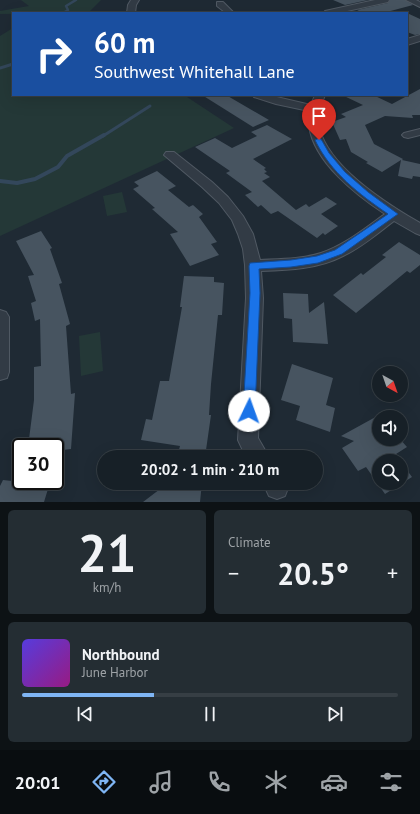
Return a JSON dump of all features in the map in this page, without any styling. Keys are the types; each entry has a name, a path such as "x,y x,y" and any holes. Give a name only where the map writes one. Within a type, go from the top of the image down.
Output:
{"street":[{"path":"130,12 135,0"},
{"path":"332,12 385,0"},
{"path":"410,0 420,4"},
{"path":"220,4 229,12"},
{"path":"408,42 420,38"},
{"path":"261,96 280,102 314,109"},
{"path":"320,96 314,109 314,128 326,154 342,174 365,194 420,230"},
{"path":"408,135 420,132"},
{"path":"170,156 209,186 224,200 238,220 248,242 254,266 255,293 248,440 254,450"},
{"path":"254,266 291,264 318,259 339,252 394,214"},
{"path":"0,316 0,372"}],"green space":[{"path":"21,0 101,0 89,12 12,12 12,14 0,14 0,11 29,6"},
{"path":"12,29 12,96 186,96 234,128 0,236 0,36"},
{"path":"122,192 127,212 107,216 103,196"},
{"path":"100,332 103,371 81,376 79,336"}],"building":[{"path":"333,0 368,0 345,5"},
{"path":"390,0 405,0 413,5 387,12 361,12 357,10 388,3"},
{"path":"408,13 420,19 420,34 415,35 408,32"},
{"path":"420,89 420,115 412,115 413,118 385,116 365,125 374,144 403,159 402,160 420,164 420,177 413,176 412,179 398,176 401,160 382,172 366,163 368,162 351,152 346,139 340,140 332,122 346,117 341,114 363,105 344,96 375,96 392,104"},
{"path":"204,96 228,96 269,120 253,127"},
{"path":"267,125 292,139 253,159 266,168 264,169 267,172 264,173 270,177 262,181 296,210 306,204 309,207 326,197 337,204 321,214 338,226 325,235 323,233 317,238 278,211 271,214 261,205 258,207 245,195 252,192 226,173 230,171 195,147 215,138 232,148 257,136 251,132"},
{"path":"157,171 176,186 168,190 189,207 193,205 203,214 199,217 217,242 211,244 219,255 190,266 170,234 178,232 152,209 155,208 133,189 139,186 134,182"},
{"path":"41,231 52,248 50,249 62,283 59,284 70,324 66,326 71,394 75,393 71,449 64,450 64,438 29,438 34,400 34,367 41,366 40,319 35,321 31,303 36,301 28,276 34,275 16,241"},
{"path":"399,242 420,255 420,265 410,273 407,271 356,313 333,295 361,273 363,275 386,257 382,255"},
{"path":"184,276 214,277 214,282 224,283 222,315 218,315 211,384 209,415 211,415 206,450 179,450 180,446 141,440 146,419 152,420 160,381 169,381 182,307 180,307"},
{"path":"283,293 308,294 309,313 324,302 328,344 293,342 292,319 284,318"},
{"path":"292,364 333,378 326,405 335,408 330,432 296,420 300,406 281,400"},
{"path":"372,419 372,446 407,447 396,454 372,454 372,476 366,467 358,471 342,448 354,441 341,436"},
{"path":"408,472 412,477 408,480"},
{"path":"3,480 12,481 12,490 48,490 44,502 0,502 0,486"},
{"path":"159,490 201,490 200,502 143,502"},
{"path":"382,490 391,490 385,494"}],"waterway":[{"path":"65,12 68,10 66,6 76,0"},
{"path":"0,68 12,64"},
{"path":"103,136 150,106"},
{"path":"0,181 17,183 35,179 58,167 67,156 104,135"}],"route":[{"path":"249,411 255,293 254,266 291,264 318,259 339,252 394,214 365,194 342,174 326,154 319,140"}]}
